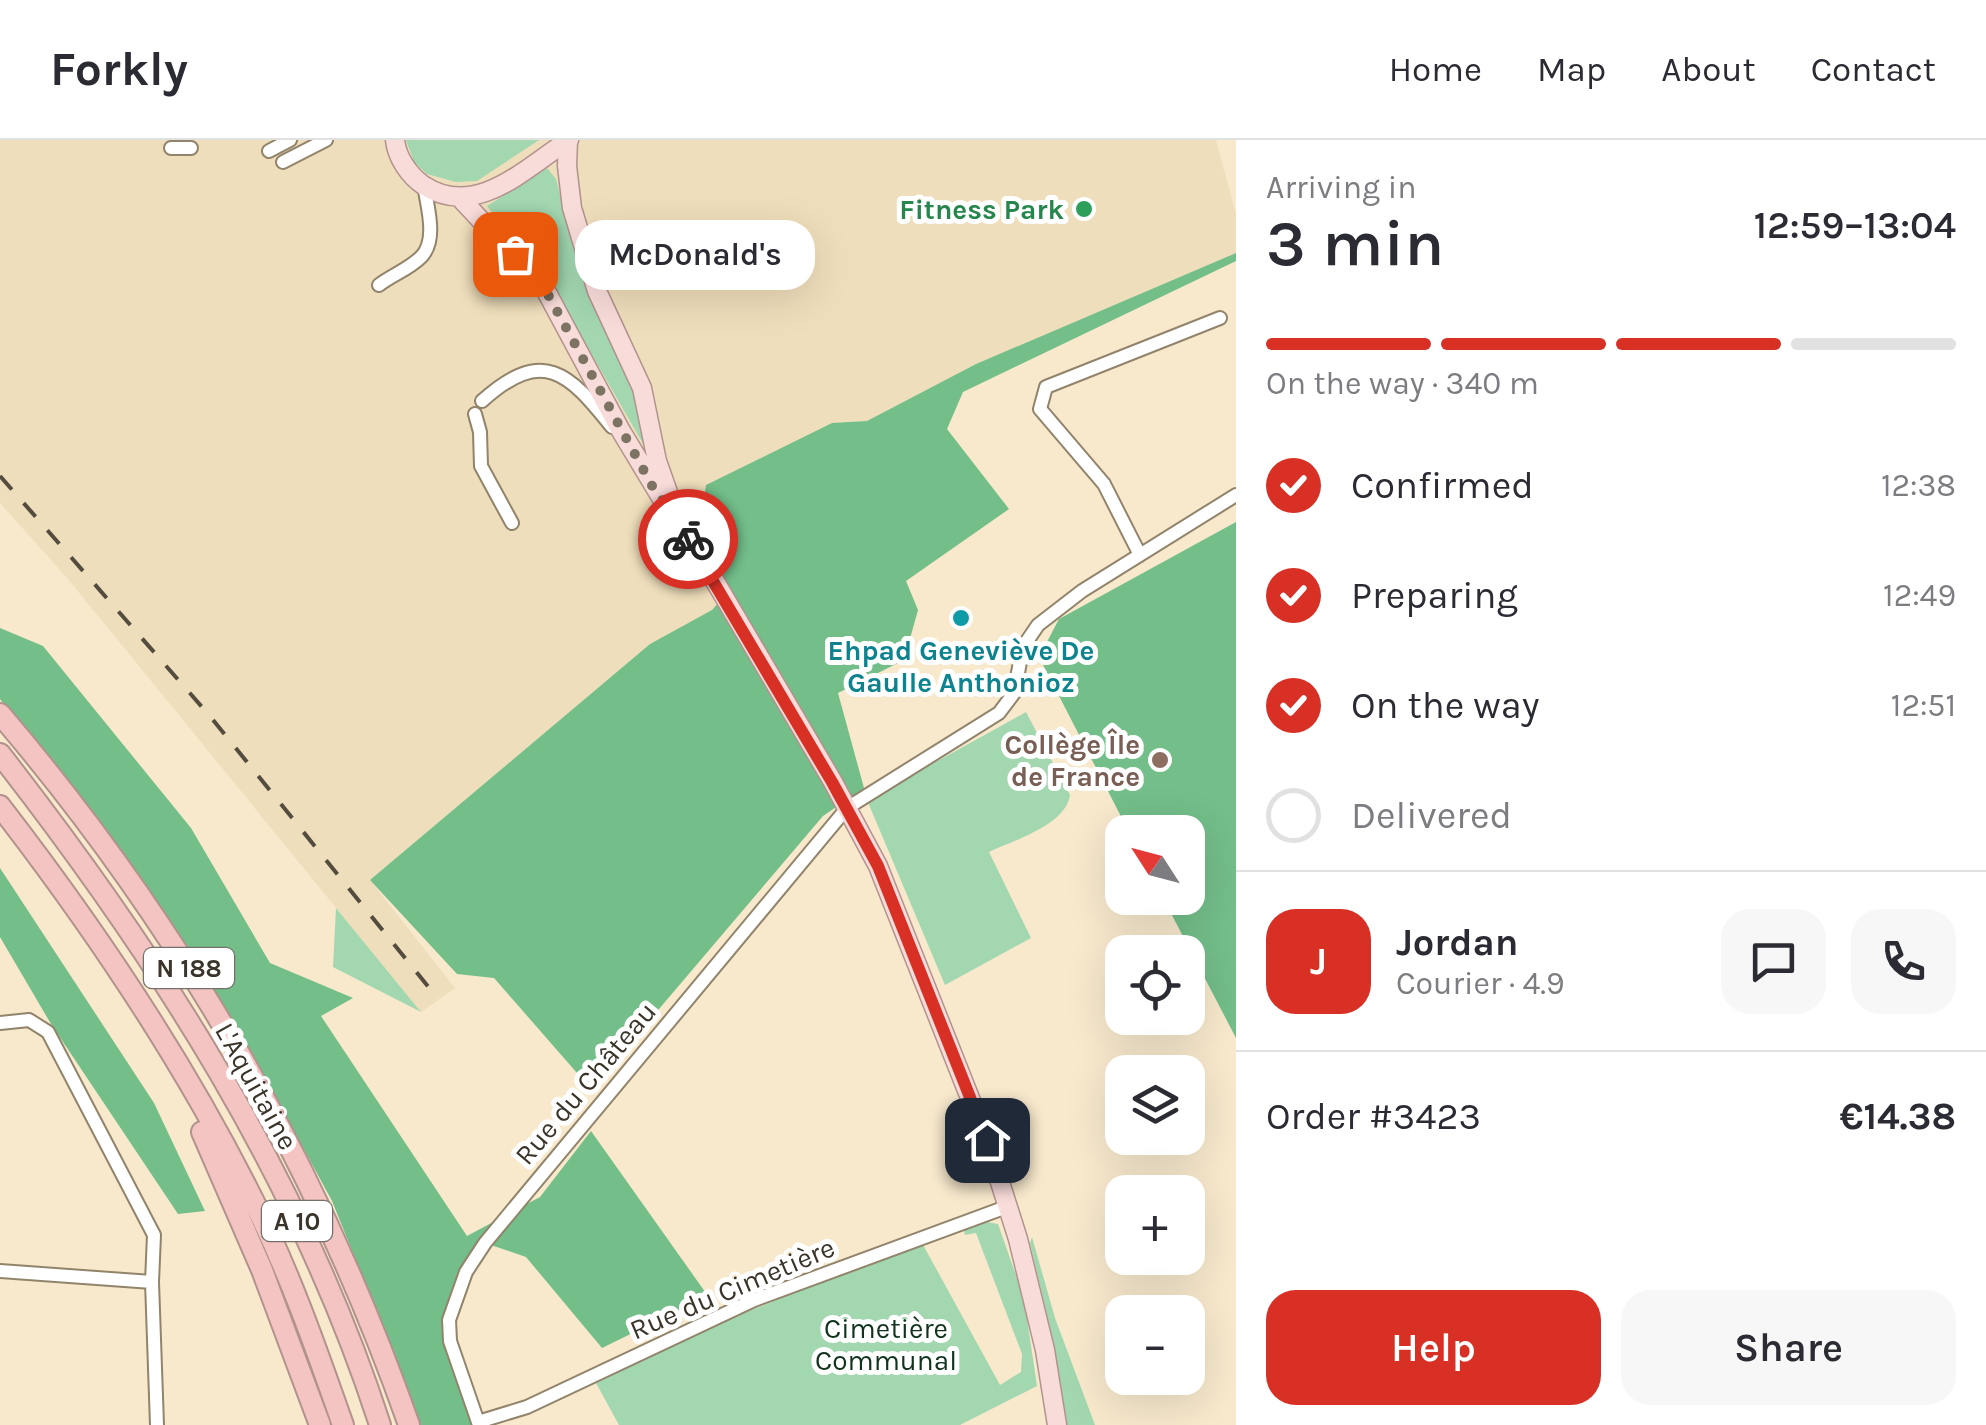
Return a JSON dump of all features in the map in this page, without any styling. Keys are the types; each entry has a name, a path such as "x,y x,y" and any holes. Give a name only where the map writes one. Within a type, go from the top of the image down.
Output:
{"highway":[{"name":"N 188","path":"0,714 115,858 237,1047 300,1164 339,1248 409,1425"},
{"name":"L'Aquitaine","path":"0,754 151,961 239,1105 315,1258 380,1425"},
{"name":"A 10","path":"0,806 98,937 190,1084"},
{"name":"L'Aquitaine","path":"190,1084 288,1274 343,1425"},
{"path":"190,1084 185,1096 227,1184 320,1425"}],"main road":[{"path":"391,142 404,166 424,185 447,197 461,199 483,195 569,140"},
{"path":"569,140 572,208 597,291 642,388 657,461 676,515 878,866 987,1140 1009,1206 1045,1350 1056,1425"},
{"path":"461,199 545,289 656,493 676,515"}],"street":[{"path":"269,152 290,140"},
{"path":"283,162 326,140"},
{"path":"171,148 191,148"},
{"path":"379,285 422,256 428,246 424,185"},
{"path":"1140,555 1104,484 1040,409 1041,396 1046,387 1220,318"},
{"path":"512,523 481,466 478,408 507,382 546,371 565,376 582,390 642,465"},
{"name":"Rue du Château","path":"479,1423 450,1341 449,1320 466,1272 485,1242 847,808 999,713 1014,693 1029,635 1082,592 1236,494"},
{"path":"0,1022 29,1020 48,1032 154,1236 156,1425"},
{"name":"Rue du Cimetière","path":"479,1423 527,1407 754,1300 1009,1206"},
{"path":"0,1271 152,1282"}],"shaded area":[{"path":"0,140 1216,140 1236,214 1236,253 976,364 867,421 832,423 706,485 727,593 712,610 650,644 370,880 455,988 421,1012 68,579 0,503"}],"green space":[{"path":"406,140 539,140 477,181 456,182 427,174 414,162"},
{"path":"547,168 556,179 576,258 631,374 650,456 539,262 487,206"},
{"path":"1236,253 1236,261 963,392 947,429 1009,509 906,581 918,610 904,660 838,693 864,788 823,816 591,1089 494,978 457,974 370,880 650,644 712,610 727,593 698,536 706,485 832,423 867,421 976,364"},
{"name":"Collège Île de France","path":"1236,522 1236,1038 1205,979 1205,935 1182,935 1172,915 1205,915 1205,815 1120,815 1039,657 1059,619"},
{"path":"0,628 43,646 191,828 270,963 353,998 321,1016 467,1236 540,1197 591,1131 708,1296 602,1348 526,1257 485,1243 449,1320 478,1425 418,1425 332,1201 249,1048 171,924 0,699"},
{"path":"1026,712 1070,795 1066,806 1049,823 989,852 1031,938 945,985 867,800"},
{"path":"0,868 154,1103 205,1211 178,1214 51,1024 0,937"},
{"path":"336,908 421,1012 333,967"},
{"name":"Cimetière Communal","path":"981,1221 998,1224 1024,1298 1037,1386 960,1425 619,1425 596,1383 731,1318 922,1243 1000,1385 1021,1372 1022,1354 976,1233 965,1235 963,1227"},
{"path":"1032,1237 1055,1318 1095,1425 1065,1425 1049,1324 1030,1243"}],"railway":[{"path":"0,476 209,715 439,1000"}],"way so far":[{"path":"515,254 545,289 656,493 676,515 688,539"}],"place":[{"name":"Fitness Park","path":"1084,209"},
{"name":"McDonald's","path":"515,254"},
{"name":"Ehpad Geneviève De Gaulle Anthonioz","path":"961,618"},
{"name":"Collège Île de France","path":"1160,760"}],"route":[{"path":"688,539 878,866 987,1140"}]}
